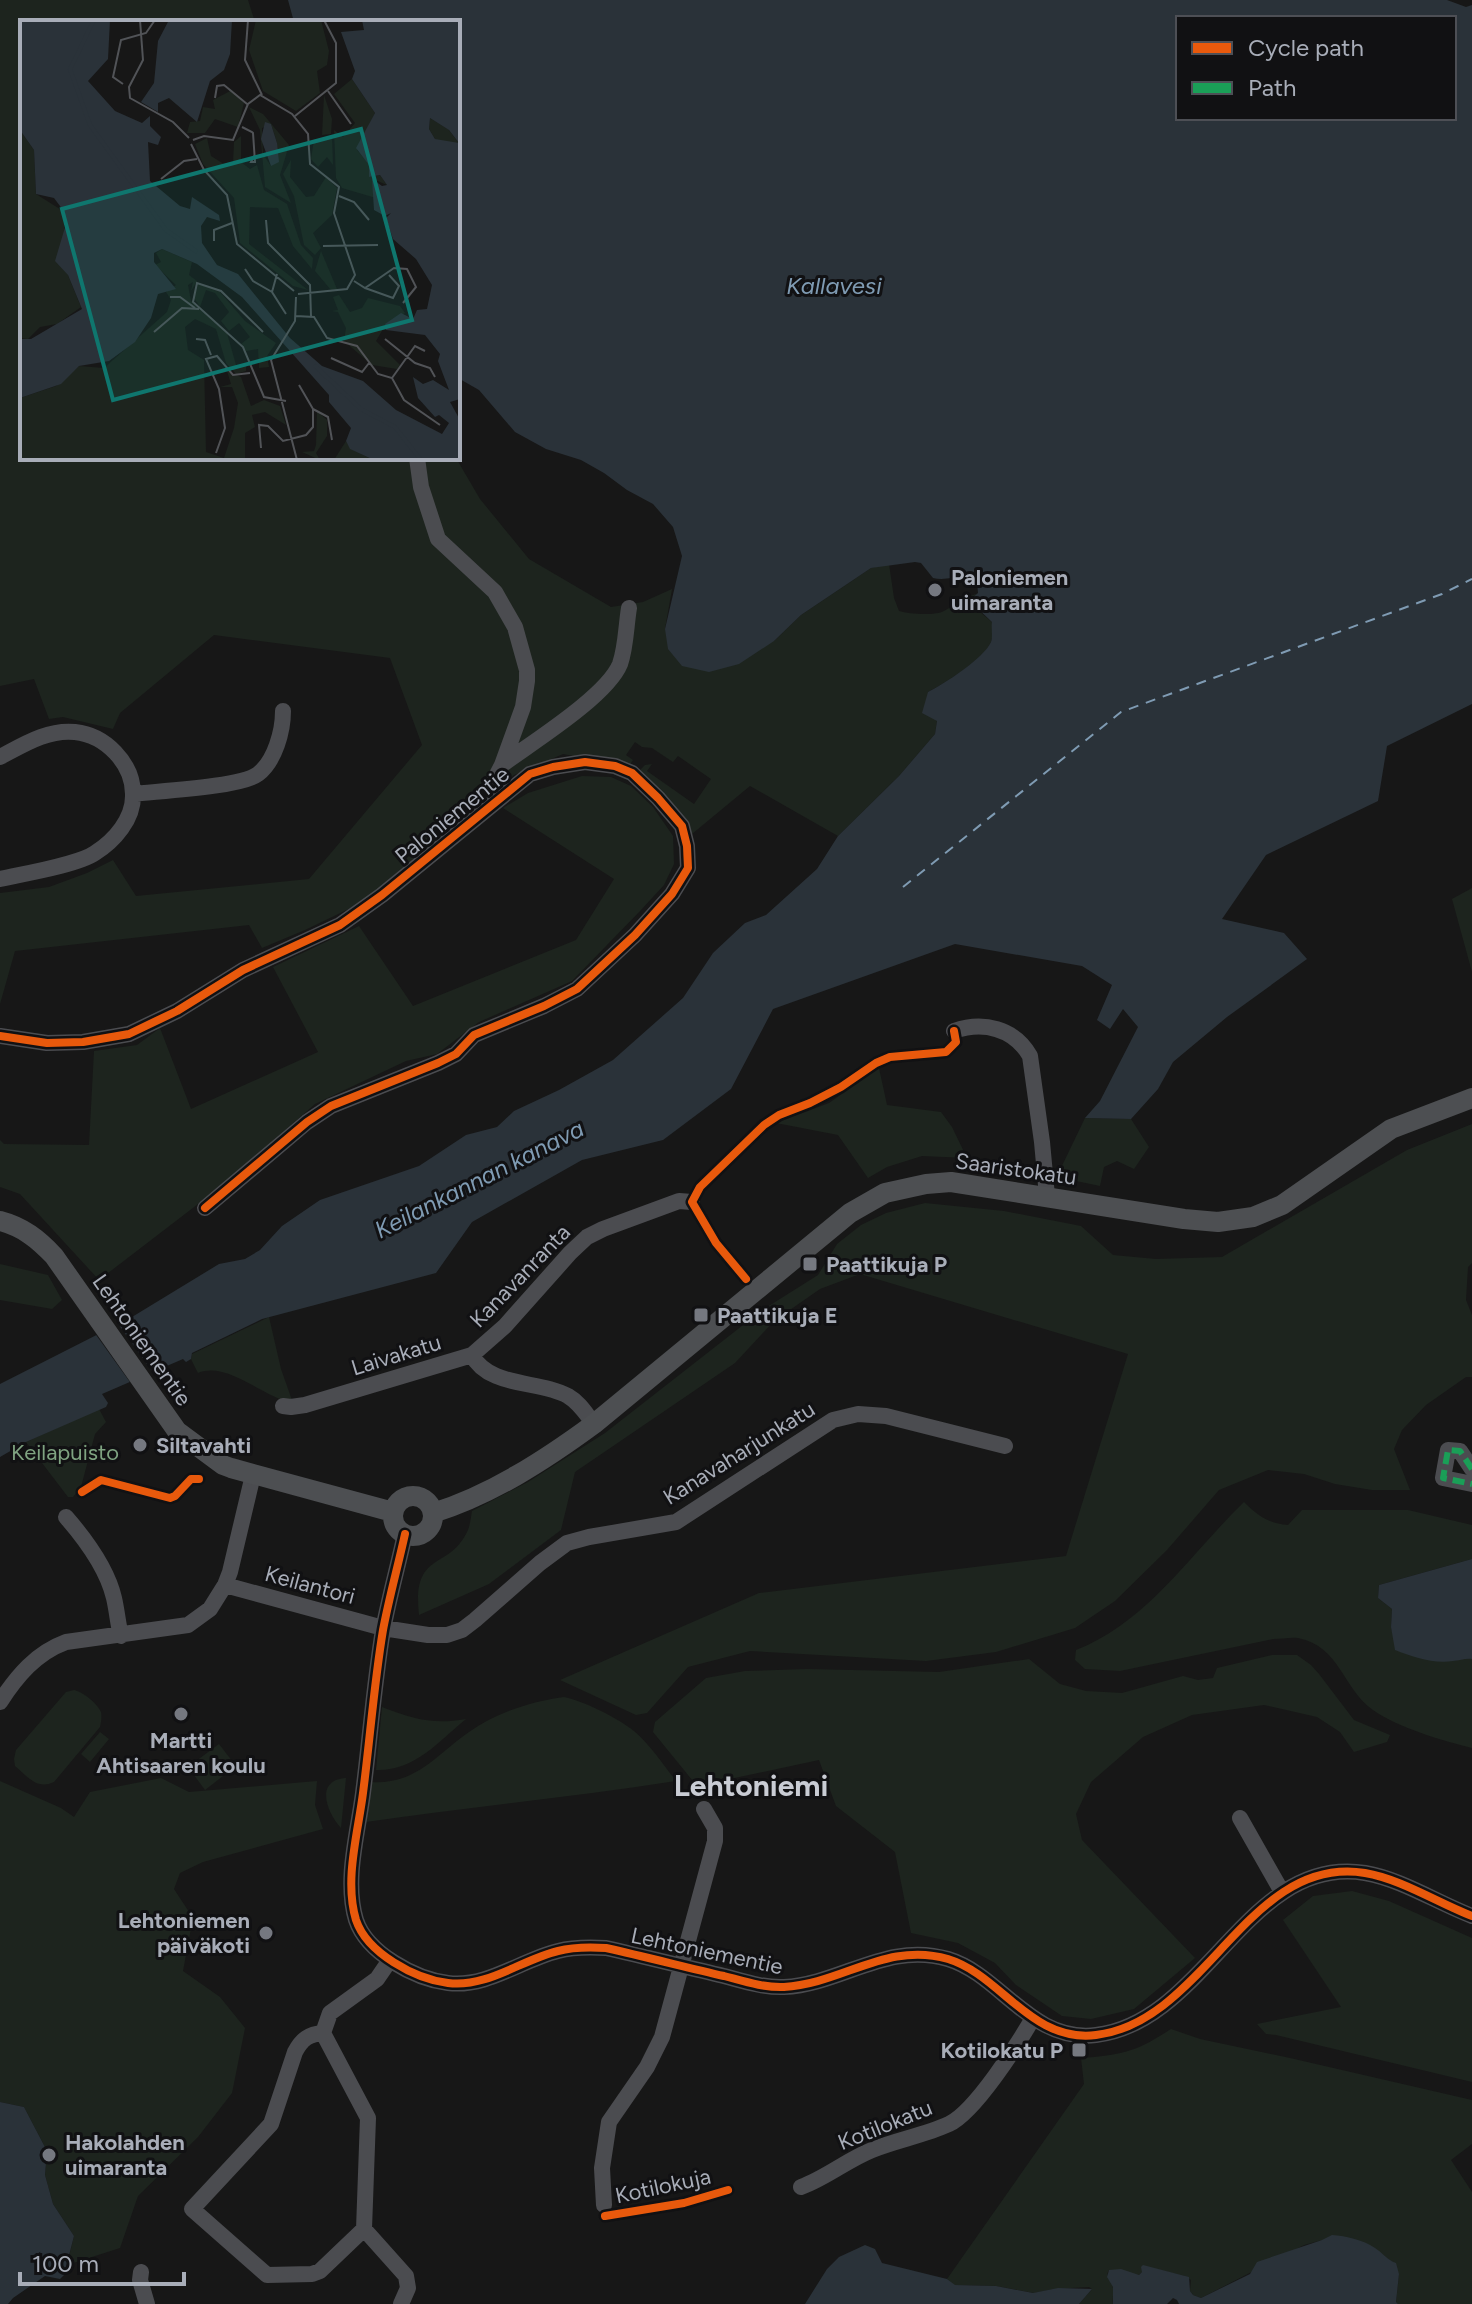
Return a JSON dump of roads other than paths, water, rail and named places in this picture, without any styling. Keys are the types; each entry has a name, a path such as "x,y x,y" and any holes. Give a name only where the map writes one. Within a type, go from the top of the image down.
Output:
{"main road":[{"name":"Saaristokatu","path":"433,1513 486,1490 552,1455 594,1424 850,1213 885,1193 951,1182 1184,1219 1218,1222 1253,1217 1282,1205 1391,1129 1472,1098"},
{"name":"Lehtoniementie","path":"0,1221 14,1225 37,1239 54,1256 177,1431 223,1465 393,1512"},
{"path":"414,1496 425,1499 433,1513 427,1530 417,1536 405,1534 394,1523 393,1512 398,1502 414,1496"}],"street":[{"path":"417,460 421,487 438,539 495,592 515,627 527,670 523,707 502,765 474,818"},
{"path":"502,765 587,702 610,679 620,664 629,608"},
{"path":"133,794 238,782 258,774 271,756 283,728 283,711"},
{"path":"0,757 46,734 75,732 97,739 113,749 126,765 133,794 118,835 92,856 0,879"},
{"name":"Paloniementie","path":"0,1036 47,1043 83,1042 129,1034 177,1011 243,970 340,925 382,895 530,774 585,762 615,766 632,773 682,826 688,868 672,894 577,989 474,1035 456,1054 438,1063 331,1106 307,1122 205,1208"},
{"path":"954,1031 968,1026 987,1027 1011,1034 1023,1043 1030,1056 1047,1196"},
{"name":"Kanavanranta","path":"472,1355 505,1326 587,1237 679,1201 692,1202"},
{"name":"Laivakatu","path":"283,1406 305,1405 472,1355 477,1365 488,1373 566,1395 578,1403 594,1424"},
{"name":"Kanavaharjunkatu","path":"383,1628 428,1635 447,1635 462,1630 567,1543 676,1522 833,1420 858,1414 886,1416 1005,1446"},
{"path":"1472,1469 1460,1451 1448,1450 1443,1478 1472,1484"},
{"path":"0,1702 22,1673 48,1648 66,1642 188,1625 210,1609 225,1585 253,1475"},
{"path":"66,1517 107,1576 121,1636"},
{"name":"Lehtoniementie","path":"405,1534 383,1628 352,1897 357,1923 377,1951 434,1981 452,1984 482,1980 557,1951 585,1947 606,1948 771,1987 827,1978 899,1954 923,1954 949,1959 970,1969 1046,2026 1073,2035 1094,2036 1140,2022 1162,2007 1282,1892 1301,1880 1322,1873 1362,1872 1380,1876 1472,1916"},
{"name":"Keilantori","path":"225,1585 383,1628"},
{"path":"604,2205 602,2168 609,2122 647,2067 662,2037 715,1841 715,1828 704,1809"},
{"path":"1240,1818 1282,1892"},
{"path":"390,1960 377,1979 330,2013 323,2033 368,2118 364,2229 406,2276 408,2288 401,2304"},
{"name":"Kotilokatu","path":"801,2187 872,2150 947,2125 962,2116 1033,2018"},
{"path":"323,2033 311,2034 300,2043 271,2124 192,2209 267,2275 320,2271 364,2229"},
{"path":"141,2272 140,2280 147,2304"}],"water":[{"name":"Kallavesi","path":"288,0 1447,0 1466,7 1472,5 1472,704 1387,746 1378,801 1266,855 1222,919 1284,933 1307,959 1227,1017 1173,1062 1158,1089 1131,1119 1085,1118 1100,1101 1138,1027 1123,1009 1110,1029 1097,1020 1112,985 1082,966 955,944 773,1009 731,1089 663,1140 582,1160 472,1222 436,1273 262,1319 192,1353 191,1359 186,1362 183,1359 102,1394 108,1403 106,1407 26,1442 0,1457 0,1384 132,1317 219,1264 245,1259 260,1250 282,1226 320,1200 419,1166 466,1135 497,1127 514,1111 613,1060 683,998 713,953 745,923 766,915 817,869 838,836 899,776 935,734 937,721 922,713 928,692 972,663 992,640 992,622 976,607 968,605 978,593 977,581 966,577 933,578 921,563 915,562 871,568 801,615 774,641 739,664 709,672 682,666 668,649 665,629 682,556 673,527 653,504 604,473 581,460 546,449 515,432 479,390 460,379 460,20 293,20"},
{"path":"1472,1559 1472,1659 1431,1661 1395,1650 1392,1609 1378,1598 1379,1585"},
{"path":"0,2102 24,2107 47,2151 45,2175 53,2204 74,2236 64,2275 60,2279 45,2276 8,2304 0,2304"},
{"path":"1332,2235 1366,2243 1396,2263 1399,2274 1398,2304 1179,2304 1173,2298 1167,2304 1113,2304 1113,2287 1107,2277 1109,2270 1121,2269 1139,2275 1143,2265 1189,2277 1190,2291 1201,2298 1250,2274 1257,2262"},
{"path":"865,2245 875,2249 882,2263 947,2279 955,2285 996,2286 1033,2293 1058,2288 1092,2289 1079,2304 805,2304 827,2269 839,2257"}],"place":[{"name":"Paloniemen uimaranta","path":"935,590"},
{"name":"Paattikuja P","path":"810,1264"},
{"name":"Paattikuja E","path":"701,1315"},
{"name":"Siltavahti","path":"140,1445"},
{"name":"Martti Ahtisaaren koulu","path":"181,1714"},
{"name":"Lehtoniemen päiväkoti","path":"266,1933"},
{"name":"Kotilokatu P","path":"1079,2050"},
{"name":"Hakolahden uimaranta","path":"49,2155"}],"district":[{"name":"Lehtoniemi","path":"751,1785"}],"water label":[{"name":"Keilankannan kanava","path":"479,1179"}],"park label":[{"name":"Keilapuisto","path":"65,1452"}]}
